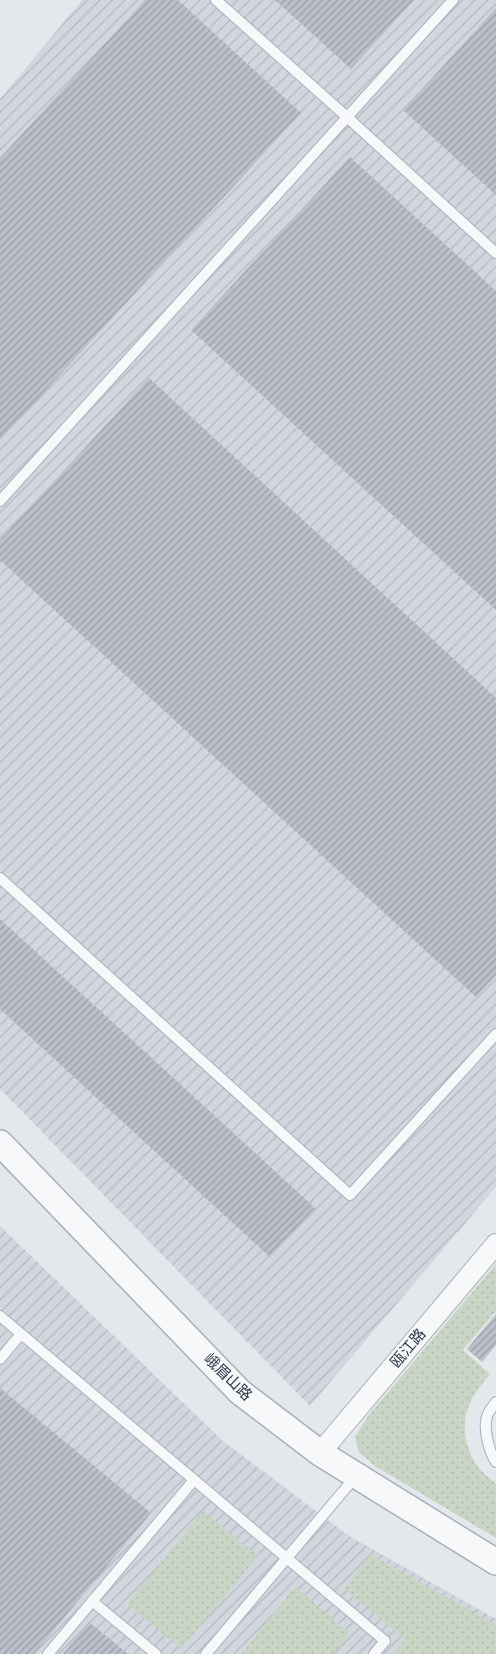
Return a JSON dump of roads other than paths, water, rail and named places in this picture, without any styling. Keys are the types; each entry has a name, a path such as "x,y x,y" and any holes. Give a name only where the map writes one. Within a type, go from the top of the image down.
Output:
{"street":[{"name":"峨眉山路","path":"0,1143 240,1392 320,1452 496,1562"},
{"name":"瓯江路","path":"320,1452 496,1244"}],"lane":[{"path":"216,0 496,253"},
{"path":"0,501 453,0"},
{"path":"0,878 350,1195 496,1034"},
{"path":"0,1316 384,1641 374,1654"},
{"path":"0,1359 21,1334"},
{"path":"496,1402 487,1416 486,1435 492,1457 496,1462"},
{"path":"206,1654 356,1475"},
{"path":"48,1654 194,1480"},
{"path":"92,1601 156,1654"}]}
